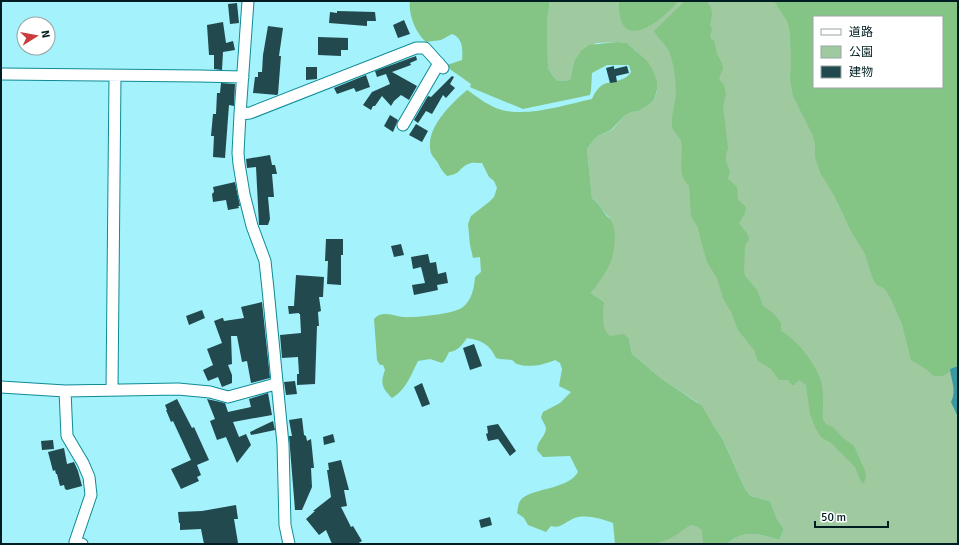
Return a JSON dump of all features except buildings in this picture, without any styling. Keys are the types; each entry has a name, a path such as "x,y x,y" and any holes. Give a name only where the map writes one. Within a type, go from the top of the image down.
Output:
{"street":[{"path":"248,1 238,152 240,176 252,226 265,261 272,314 283,444 285,526 289,544"},
{"path":"240,114 250,113 416,48 425,48 441,66 403,125"},
{"path":"1,74 243,77"},
{"path":"112,390 115,76"},
{"path":"1,387 65,391 178,389 210,392 228,397 272,385 277,382"},
{"path":"65,391 67,436 83,463 89,477 92,495 75,542 82,544"}],"green space":[{"path":"410,1 550,1 547,20 548,68 558,81 570,80 574,62 581,51 589,45 617,42 627,43 648,62 657,81 657,90 654,100 639,111 632,112 624,116 611,130 598,136 587,149 592,198 610,219 614,228 615,238 613,254 608,268 591,293 604,302 603,316 607,333 610,336 624,334 629,339 632,354 662,379 702,406 722,438 745,489 751,496 770,501 777,519 784,529 779,540 752,534 739,536 727,544 703,544 702,530 698,527 690,526 671,538 654,544 615,544 613,523 604,520 579,517 572,519 561,526 551,526 546,532 528,525 524,518 517,513 520,501 532,493 566,483 578,472 570,456 543,457 537,450 538,444 546,429 541,417 543,412 560,403 571,392 559,386 562,369 560,363 555,360 536,365 526,366 516,364 512,360 496,358 488,346 477,340 467,338 457,349 449,352 442,363 430,359 418,361 405,386 397,395 392,398 386,391 382,382 385,370 383,365 380,365 377,360 374,319 377,316 384,314 403,317 416,317 443,314 459,309 469,301 473,290 475,277 481,272 480,257 473,258 468,224 471,216 494,197 497,188 494,181 489,177 482,163 470,163 457,173 447,176 431,153 431,135 440,118 467,90 496,108 507,111 531,112 592,99 596,91 602,85 623,79 631,72 629,65 607,65 592,73 590,95 523,109 470,87 471,84 447,67 447,65 462,60 462,45 460,41 452,34 441,40 426,42 419,34 412,18 410,12"},
{"path":"550,1 958,1 958,544 727,544 739,536 752,534 779,540 784,529 777,519 770,501 751,496 745,489 722,438 697,402 662,379 632,354 629,339 612,337 604,330 604,302 591,293 609,265 610,218 592,198 587,149 598,136 612,130 624,116 632,112 639,111 650,104 654,100 657,91 657,81 642,58 627,43 596,43 574,62 570,80 558,81 548,68 547,20"},
{"path":"619,1 678,1 655,23 639,30 632,31 626,28 622,23"},
{"path":"685,1 707,1 711,8 712,14 710,25 712,29 710,36 711,39 714,40 717,54 722,63 723,68 719,79 724,85 726,94 723,106 728,148 726,162 730,171 728,179 737,187 738,200 746,207 745,213 739,223 748,235 749,240 745,245 745,276 757,290 763,306 773,313 781,323 781,331 794,340 817,371 822,387 823,420 854,446 865,471 866,477 864,483 861,482 855,467 831,443 821,437 816,429 810,414 806,385 799,380 792,385 788,380 779,380 771,369 758,361 754,350 738,330 732,314 723,298 717,278 707,262 698,228 691,216 689,186 683,176 681,165 681,141 672,127 672,115 676,94 672,61 669,51 654,31"},
{"path":"774,1 958,1 958,366 950,369 950,371 943,376 934,376 911,360 902,324 891,299 885,289 877,285 873,279 865,254 851,231 835,197 820,172 815,157 815,144 812,134 793,96 790,80 790,32 787,21"},
{"path":"694,525 703,530 703,544 652,544 673,537 685,527"}],"water":[{"path":"958,366 958,417 951,402 954,390 950,369"}]}
